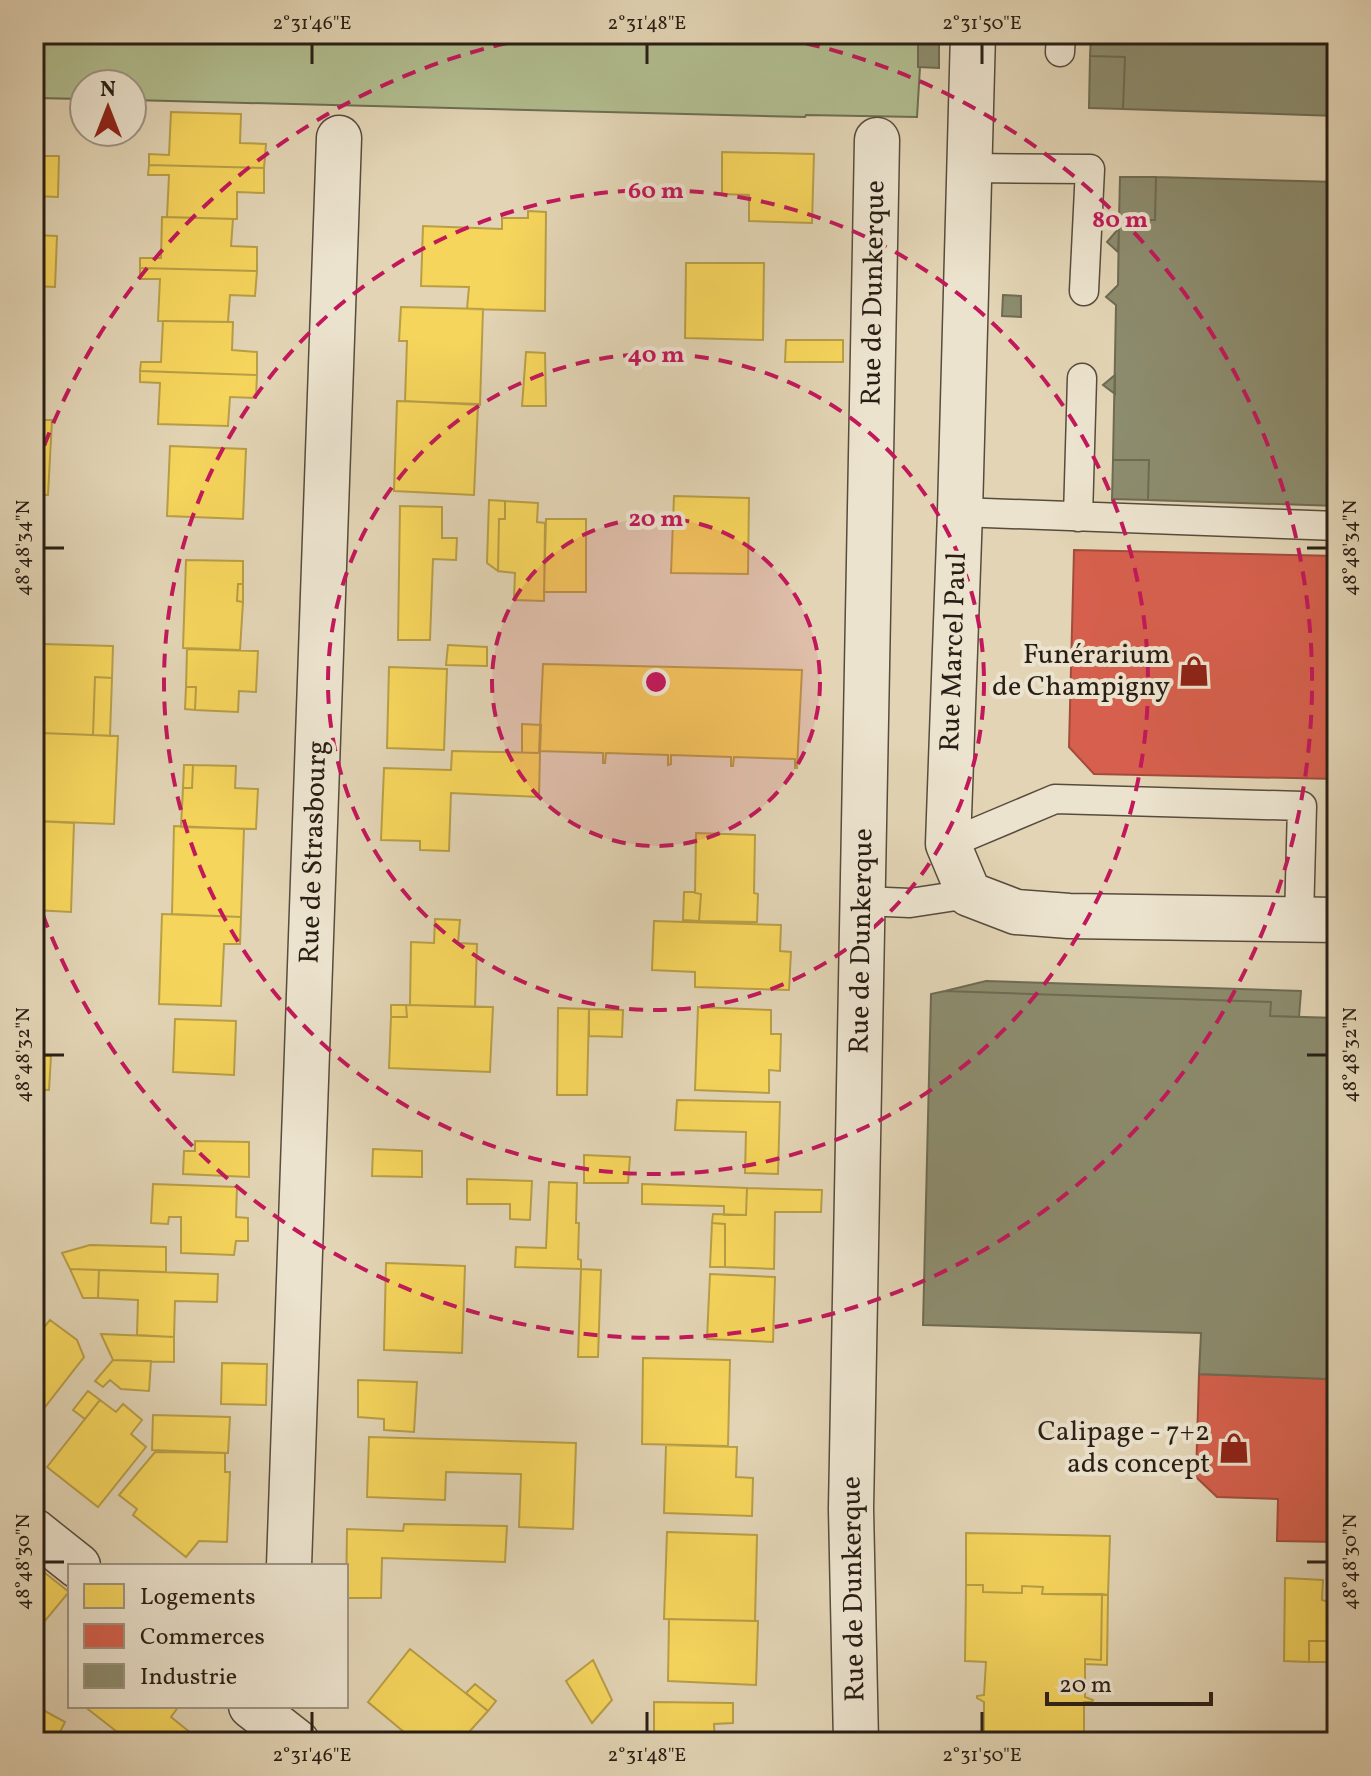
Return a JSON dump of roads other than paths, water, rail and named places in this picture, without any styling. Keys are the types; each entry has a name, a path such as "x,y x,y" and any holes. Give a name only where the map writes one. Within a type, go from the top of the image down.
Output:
{"street":[{"name":"Rue Marcel Paul","path":"969,894 948,844 973,34"},
{"name":"Rue de Strasbourg","path":"289,1564 339,138"},
{"name":"Rue de Dunkerque","path":"856,1742 851,1509 877,140"},
{"path":"969,894 1016,912 1069,916 1318,920"},
{"path":"34,1531 75,1564"},
{"path":"254,1708 297,1742"}],"lane":[{"path":"969,168 1090,169 1084,291"},
{"path":"1078,517 1082,378"},
{"path":"960,512 1337,526"},
{"path":"948,844 1055,799 1302,806 1318,920"},
{"path":"863,901 910,903 969,894"}],"place":[{"name":"Funérarium de Champigny","path":"1194,671"},
{"name":"Calipage - 7+2 ads concept","path":"1234,1448"}]}
